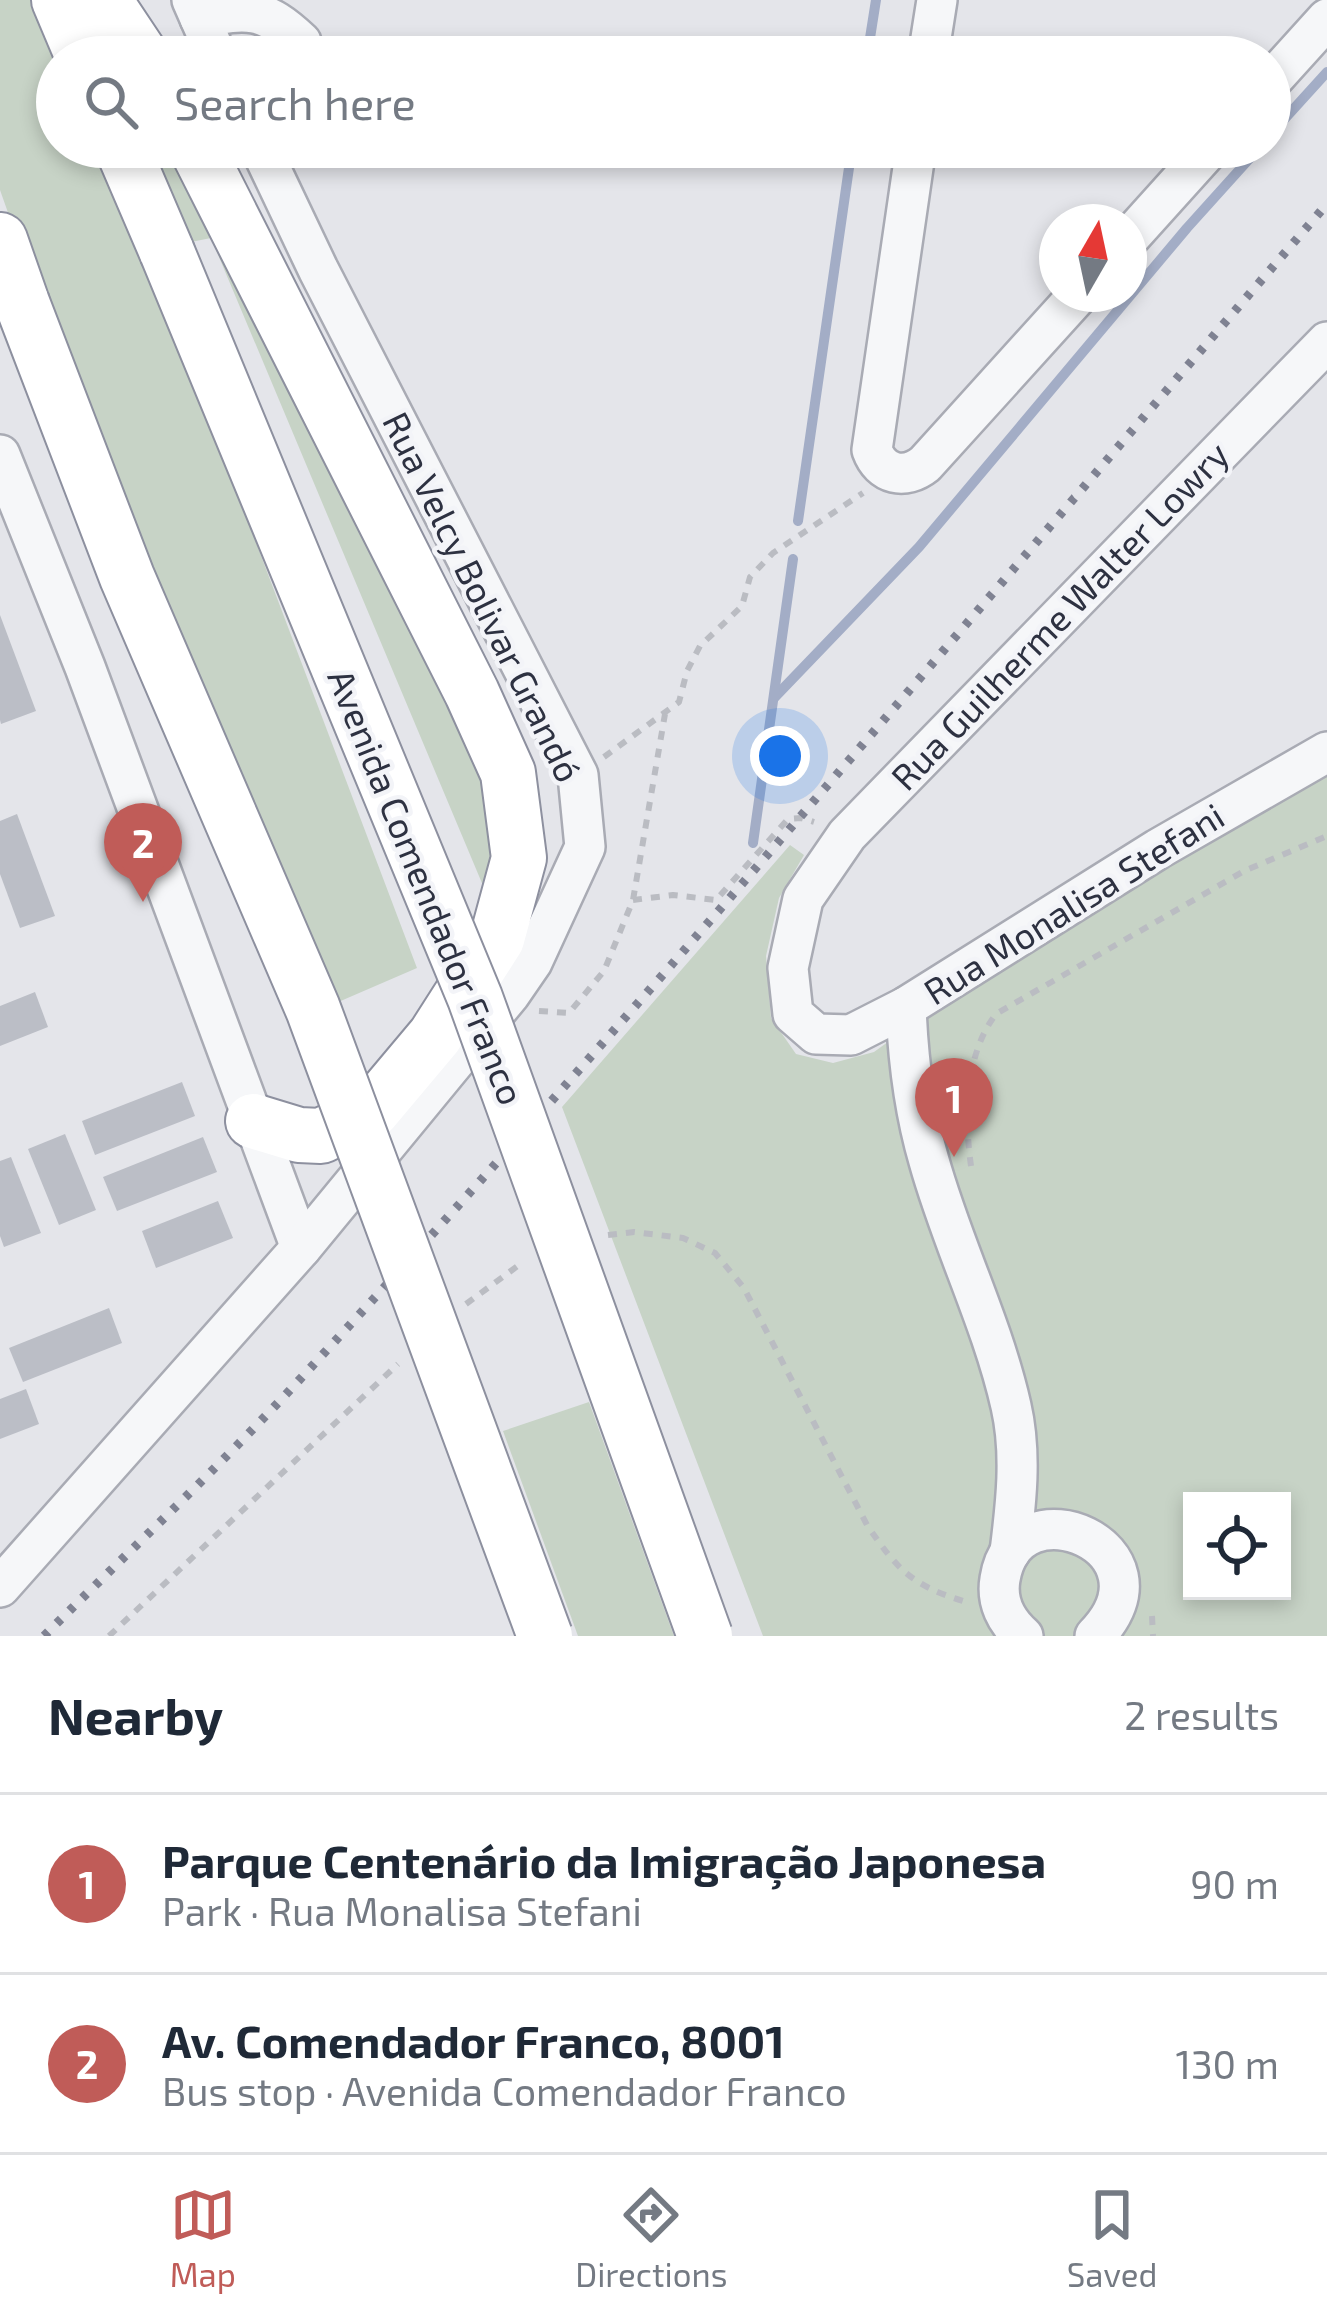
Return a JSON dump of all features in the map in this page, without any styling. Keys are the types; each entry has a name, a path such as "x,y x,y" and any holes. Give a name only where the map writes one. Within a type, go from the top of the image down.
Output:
{"highway":[{"path":"58,0 74,36"},
{"path":"104,0 128,36"},
{"name":"Avenida Comendador Franco","path":"131,168 475,998 704,1636"},
{"path":"207,168 508,773 520,858 497,939 435,1036 372,1111 321,1136 298,1135 253,1121"},
{"path":"0,240 127,577 313,1010 545,1636"}],"street":[{"path":"931,36 937,0"},
{"path":"196,9 241,9 274,17 295,36"},
{"path":"1291,59 1327,19"},
{"name":"Rua Velcy Bolivar Grandó","path":"0,1587 301,1248 510,994 552,922 585,847 578,775 270,168"},
{"path":"913,168 872,450 877,464 908,468 1060,312"},
{"path":"1147,218 1192,168"},
{"name":"Rua Guilherme Walter Lowry","path":"816,1034 793,1014 788,968 803,899 847,835 1327,342"},
{"path":"0,455 85,667 301,1248"},
{"name":"Rua Monalisa Stefani","path":"816,1034 851,1035 906,1007 1158,849 1327,752"},
{"path":"906,1007 908,1066 929,1163 1011,1407 1017,1460 1010,1552 998,1591 1012,1622"},
{"path":"273,1174 298,1189 341,1199"},
{"path":"1010,1552 1025,1538 1064,1528 1101,1545 1119,1582 1118,1602 1096,1636"}],"path":[{"path":"578,775 679,703 687,670 700,646 742,606 750,577 773,553 908,468"},
{"path":"510,994 544,1014 569,1012 604,971 633,900 665,714"},
{"path":"633,900 673,895 716,900 788,819 801,818 847,835"},
{"path":"974,1187 968,1142 971,1074 980,1035 996,1014 1244,871 1327,836"},
{"path":"596,1236 634,1232 682,1238 715,1253 744,1288 867,1525 892,1562 927,1590 1012,1622"},
{"path":"453,1315 498,1277 538,1253"},
{"path":"109,1636 403,1360"}],"green space":[{"path":"0,0 38,0 50,36 36,36 36,168 110,168 145,249 417,968 336,1003 40,303 0,190"},
{"path":"160,168 189,168 514,834 492,907 211,238 191,242"},
{"path":"1327,770 1327,1636 763,1636 562,1107 790,845 804,855 779,898 766,956 771,1018 796,1054 833,1063 874,1052 981,975"},
{"path":"589,1402 674,1636 578,1636 503,1431"}],"building":[{"path":"0,615 36,711 1,724 0,720"},
{"path":"17,814 55,916 20,928 0,874 0,821"},
{"path":"35,992 48,1027 0,1046 0,1006"},
{"path":"182,1082 195,1116 95,1155 82,1121"},
{"path":"65,1134 96,1210 59,1225 28,1149"},
{"path":"203,1137 217,1172 117,1211 103,1177"},
{"path":"11,1157 41,1233 4,1247 0,1161"},
{"path":"218,1201 233,1238 156,1268 142,1231"},
{"path":"109,1308 122,1343 23,1382 9,1348"},
{"path":"26,1389 39,1424 0,1439 0,1399"}],"waterway":[{"path":"870,36 876,0"},
{"path":"1291,112 1327,72"},
{"path":"798,521 849,168"},
{"path":"774,698 919,547 1241,168"},
{"path":"753,843 793,559"}],"railway":[{"path":"44,1636 260,1422 554,1098 1327,204"}],"place":[{"name":"Av. Comendador Franco, 8001","path":"143,902"},
{"name":"Parque Centenário da Imigração Japonesa","path":"954,1157"}]}
